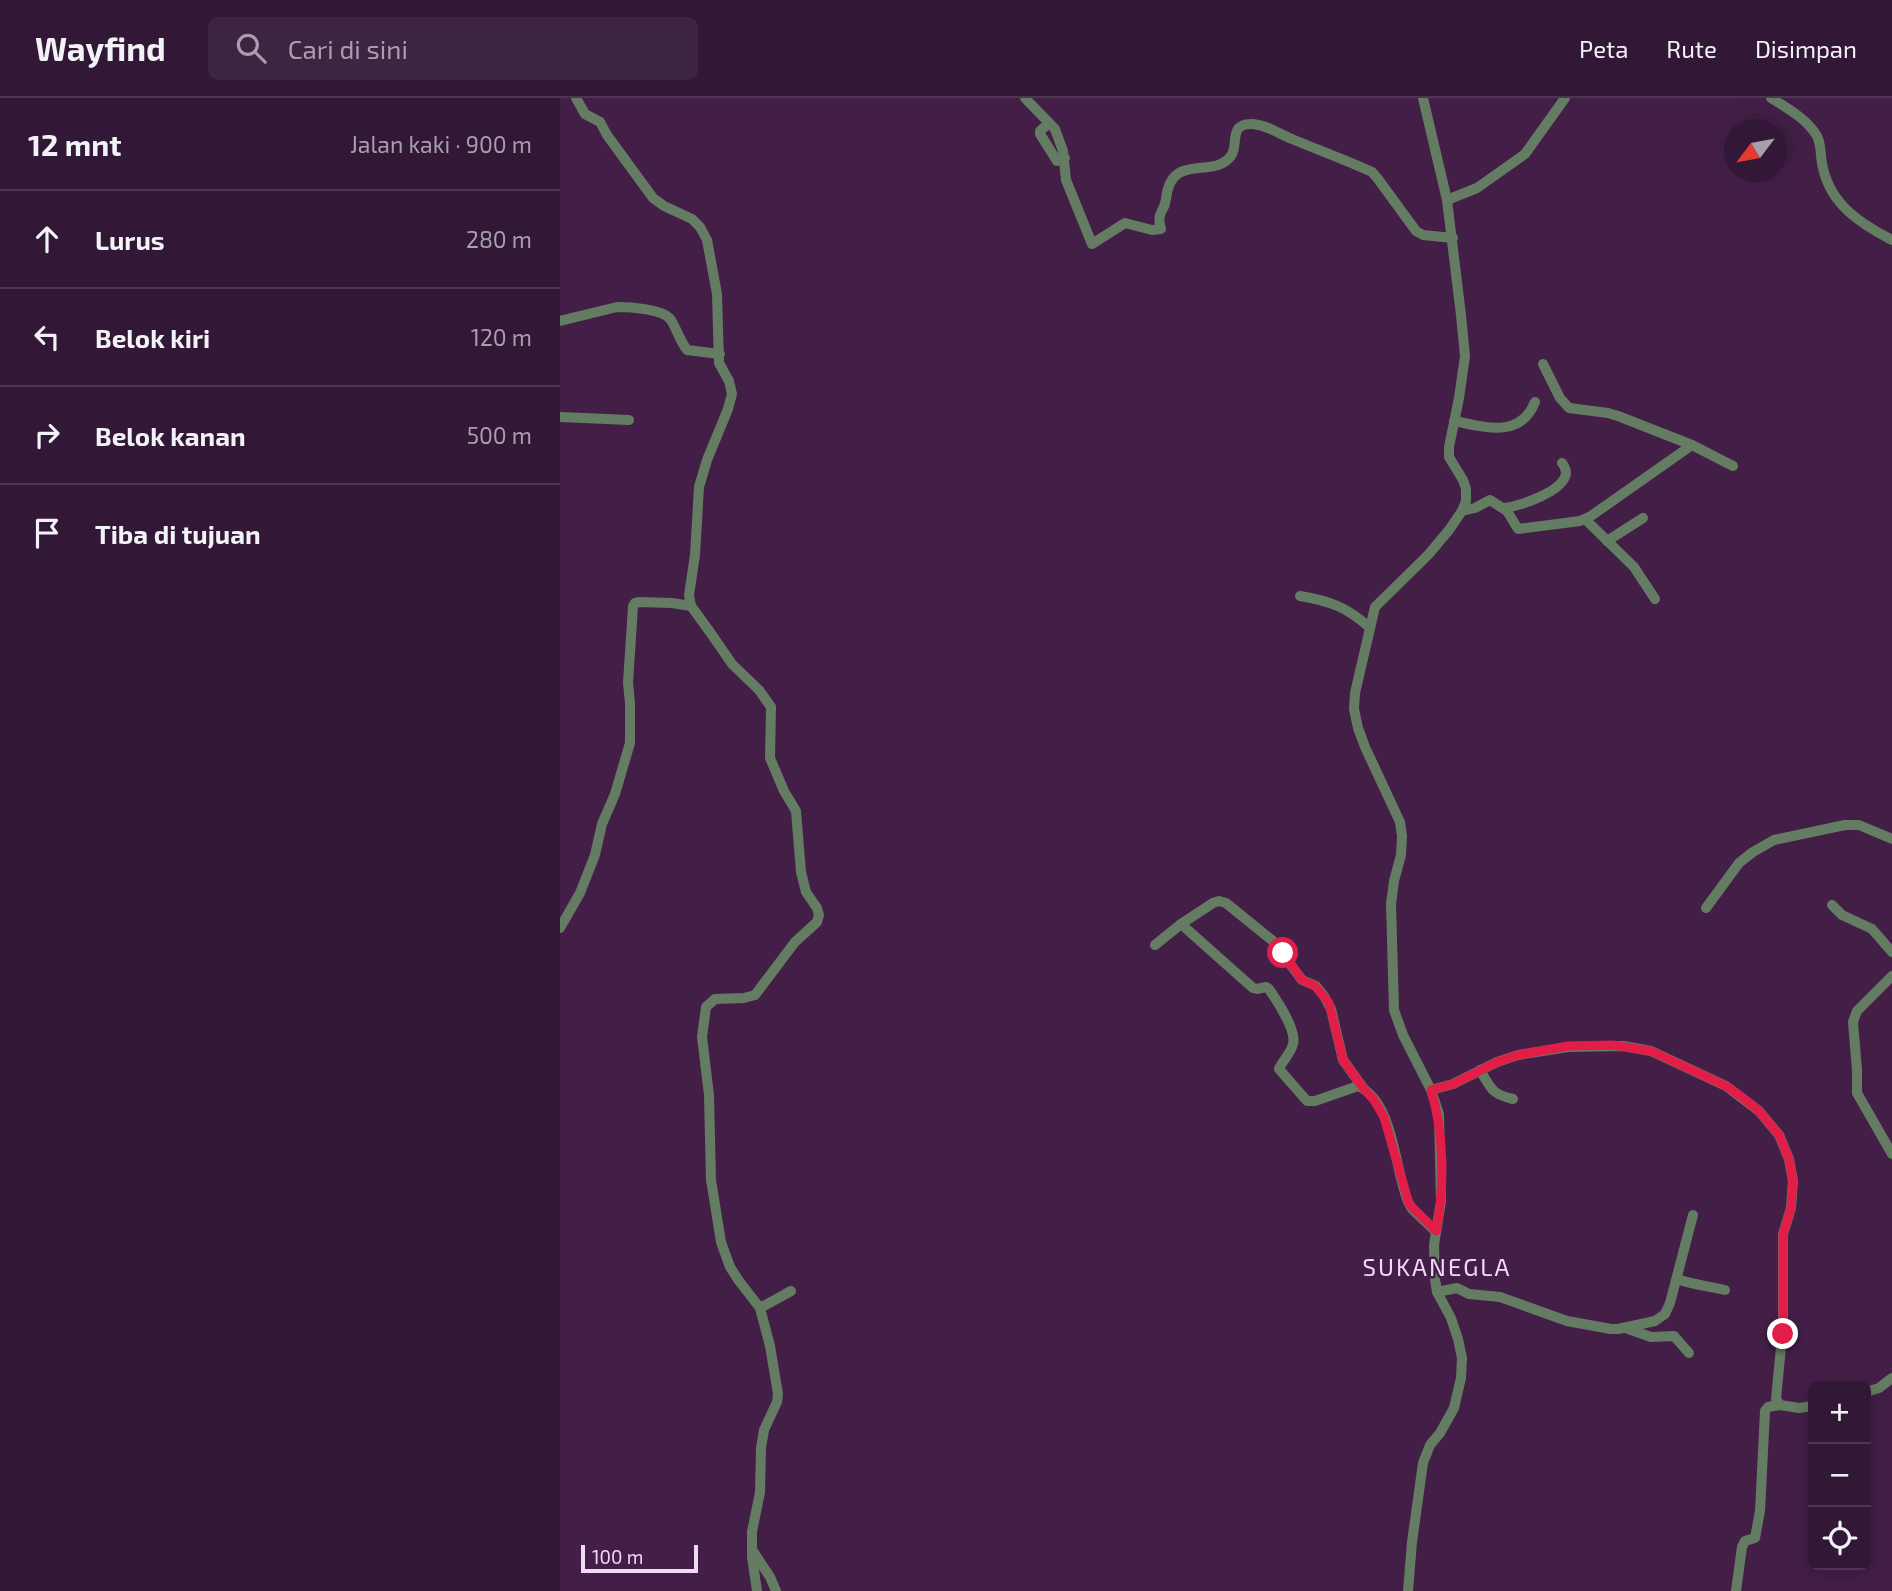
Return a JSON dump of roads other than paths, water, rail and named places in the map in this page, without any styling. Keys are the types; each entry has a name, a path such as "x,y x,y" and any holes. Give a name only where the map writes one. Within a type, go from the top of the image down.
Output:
{"street":[{"path":"576,98 585,114 600,122 653,198 692,219 704,233 717,293 720,366 729,381 732,394 706,460 699,486 695,555 689,595 691,606 732,664 759,690 772,709 771,764 796,811 806,892 819,915 817,922 795,942 755,995 715,999 706,1007 702,1037 709,1095 710,1180 721,1242 738,1281 760,1308 778,1394 764,1430 760,1492 752,1532 751,1549 757,1591"},
{"path":"1025,98 1055,129 1065,158 1066,180 1092,244 1125,223 1153,230 1161,229 1158,216 1165,203 1170,181 1185,170 1226,161 1233,153 1236,133 1249,124 1269,129 1372,172 1416,231 1423,235 1452,238"},
{"path":"1408,1591 1423,1462 1430,1445 1454,1408 1461,1378 1462,1358 1451,1318 1437,1292 1434,1279 1436,1231 1441,1201 1438,1114 1431,1090 1395,1010 1391,904 1401,855 1400,822 1365,747 1354,709 1355,693 1375,607 1428,555 1449,530 1466,501 1463,480 1449,457 1465,356 1447,200 1423,98"},
{"path":"1447,200 1477,188 1525,154 1565,98"},
{"path":"1771,98 1808,124 1817,136 1823,171 1840,204 1858,221 1892,240"},
{"path":"560,321 617,307 662,313 670,319 687,351 720,355"},
{"path":"1543,364 1560,398 1569,408 1608,413 1692,445 1733,466"},
{"path":"1454,421 1506,428 1526,418 1535,402"},
{"path":"560,417 629,420"},
{"path":"1462,511 1475,508 1489,500 1504,508 1518,529 1585,519 1692,445"},
{"path":"1504,508 1522,505 1555,488 1566,475 1562,463"},
{"path":"1607,541 1643,518"},
{"path":"1585,519 1634,568 1655,599"},
{"path":"1300,596 1330,602 1353,613 1370,628"},
{"path":"560,928 580,893 595,855 601,824 615,794 630,743 628,683 633,606 640,602 691,606"},
{"path":"1706,908 1739,863 1774,840 1845,825 1859,825 1892,839"},
{"path":"1155,946 1181,924 1213,903 1222,901 1273,941 1302,980 1315,986 1329,1003 1343,1060 1384,1117 1409,1204 1436,1231"},
{"path":"1832,905 1848,918 1872,929 1892,952"},
{"path":"1181,924 1253,988 1269,989 1290,1026 1294,1039 1279,1069 1307,1101 1315,1101 1358,1086 1364,1089"},
{"path":"1892,976 1857,1011 1853,1022 1857,1093 1892,1154"},
{"path":"1431,1090 1453,1084 1497,1062 1518,1055 1568,1046 1612,1045 1651,1051 1726,1086 1759,1111 1779,1135 1789,1159 1793,1181 1791,1208 1783,1234 1783,1326 1776,1393 1780,1405"},
{"path":"1480,1070 1493,1091 1513,1098"},
{"path":"1437,1292 1460,1289 1469,1294 1505,1298 1567,1321 1607,1329 1626,1328 1655,1321 1665,1314 1693,1215"},
{"path":"1677,1279 1693,1285 1725,1290"},
{"path":"760,1308 791,1291"},
{"path":"1626,1328 1651,1337 1674,1336 1689,1353"},
{"path":"1871,1390 1892,1378"},
{"path":"1736,1591 1742,1546 1745,1541 1755,1538 1757,1533 1765,1411 1768,1407 1780,1405 1808,1407"},
{"path":"751,1549 776,1591"}],"district":[{"name":"SUKANEGLA","path":"1437,1266"}]}
